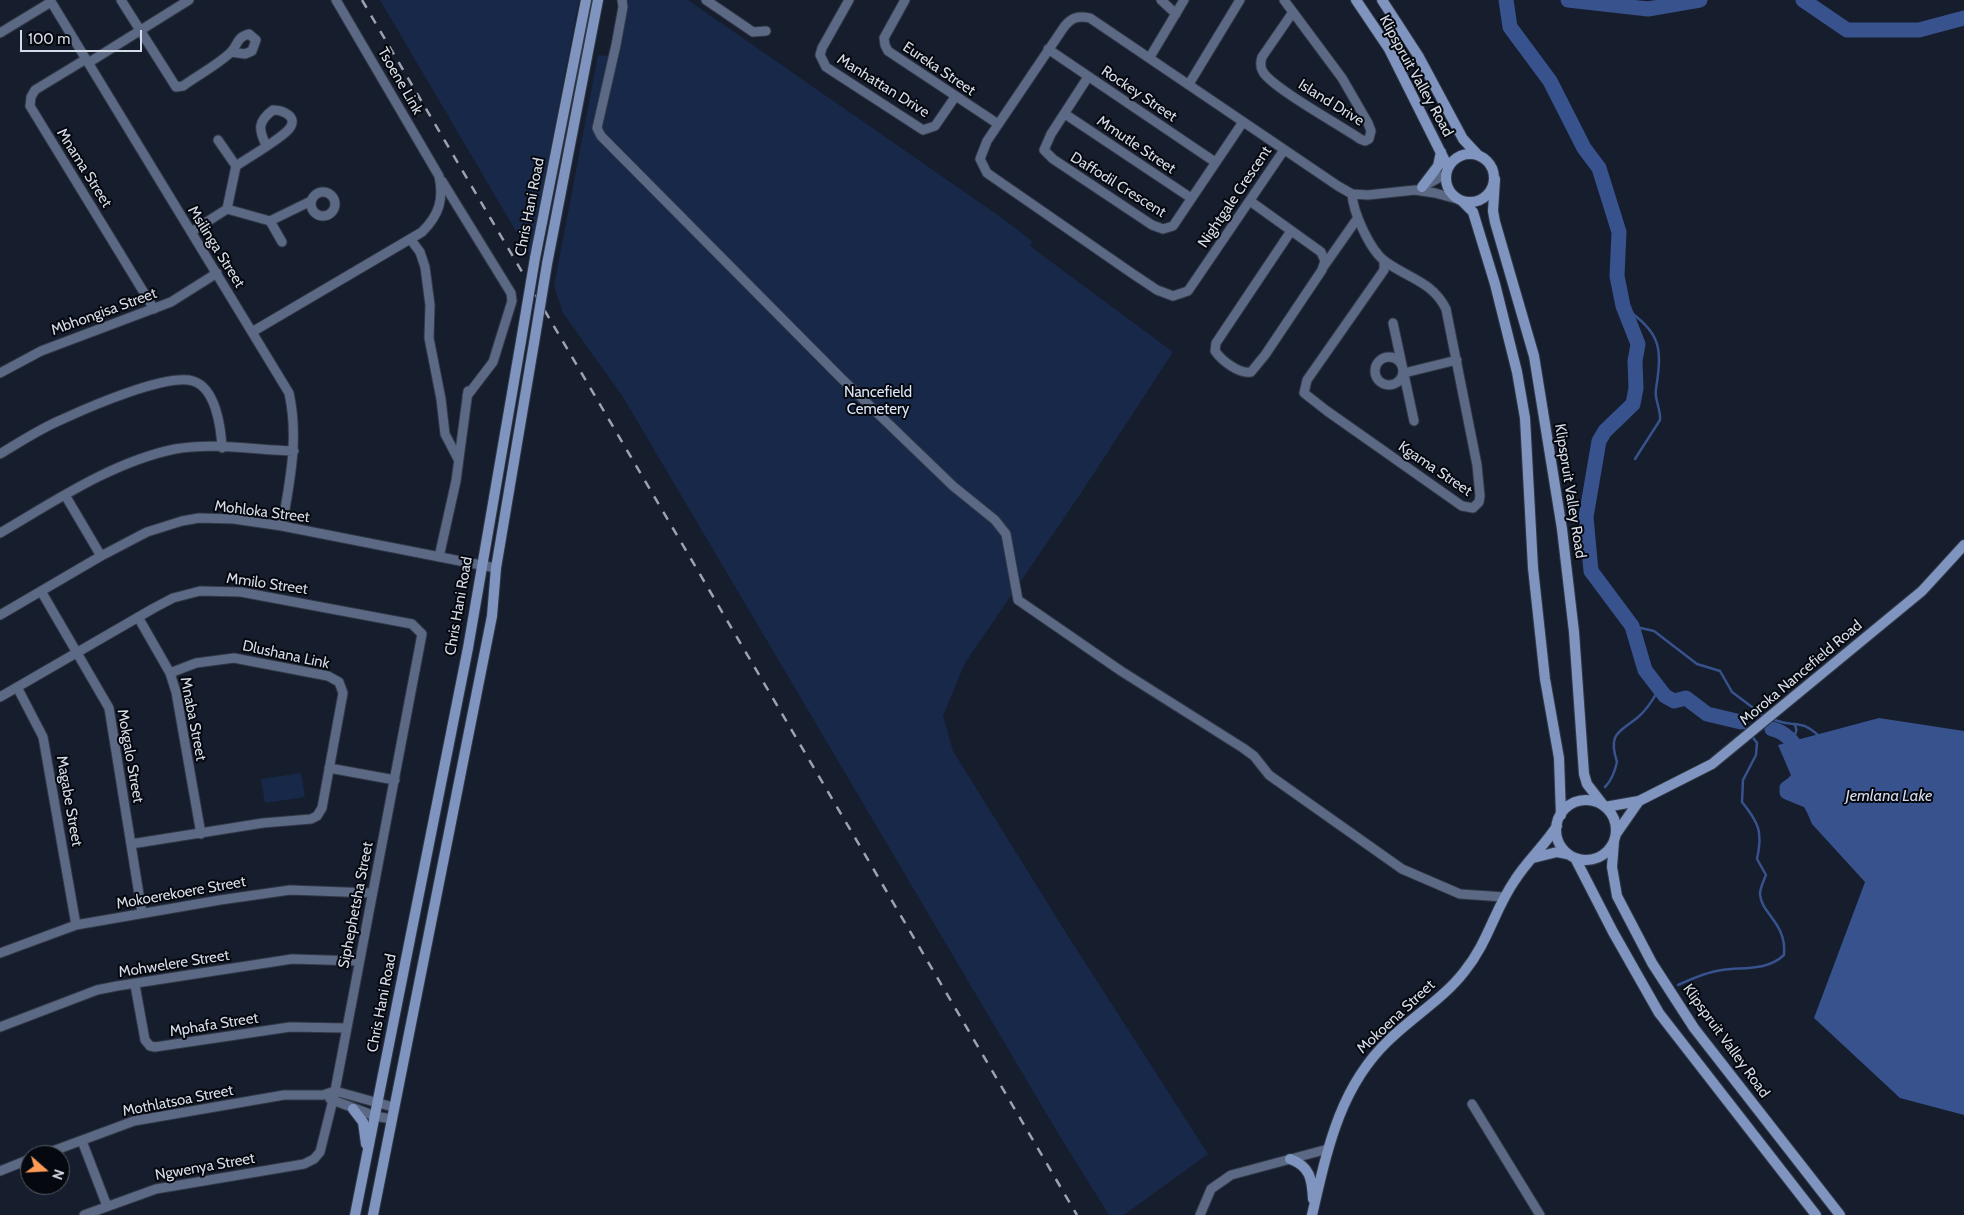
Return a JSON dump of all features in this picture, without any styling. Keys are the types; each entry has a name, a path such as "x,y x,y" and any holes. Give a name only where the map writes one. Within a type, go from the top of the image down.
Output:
{"main road":[{"name":"Chris Hani Road","path":"355,1215 468,648 535,258 586,0"},
{"name":"Chris Hani Road","path":"373,1215 489,631 496,568 547,264 598,0"},
{"name":"Klipspruit Valley Road","path":"1356,0 1389,49 1441,152 1447,170"},
{"name":"Klipspruit Valley Road","path":"1382,0 1419,57 1463,139 1477,154"},
{"path":"1419,189 1438,166 1441,152"},
{"path":"1460,200 1474,202 1482,199 1491,191 1494,180 1490,164 1477,154 1462,154 1455,158 1447,170 1448,188 1460,200 1473,212 1496,284 1515,363 1525,418 1533,568 1545,679 1559,758 1561,815 1557,826 1558,841 1571,856 1659,1013 1816,1215"},
{"name":"Klipspruit Valley Road","path":"1494,180 1494,216 1532,348 1562,529 1574,632 1584,774 1587,784 1604,806"},
{"name":"Moroka Nancefield Road","path":"1604,806 1639,801 1712,764 1922,591 1964,545"},
{"path":"1532,858 1557,852 1590,860 1598,858 1610,848 1615,837 1615,822 1604,806 1597,802 1582,800 1573,803 1561,815"},
{"name":"Moroka Nancefield Road","path":"1615,837 1639,801"},
{"name":"Mokoena Street","path":"1313,1213 1328,1149 1340,1111 1361,1071 1388,1041 1463,974 1487,938 1504,897 1515,878 1557,826"},
{"name":"Klipspruit Valley Road","path":"1615,837 1612,867 1617,896 1652,963 1694,1028 1840,1215"},
{"path":"353,1109 364,1126 367,1154"},
{"path":"1290,1159 1305,1166 1309,1172 1313,1213"}],"street":[{"path":"121,0 171,82 177,88 231,52"},
{"name":"Mnama Street","path":"154,309 30,106 31,97 35,90 140,31 190,0"},
{"name":"Tsoene Link","path":"336,0 439,176 511,293 512,301 504,321 499,348 493,362 468,392 458,459"},
{"path":"622,0 623,7 616,45 597,128 601,136 841,378 953,486 995,520 1006,534 1018,600 1121,671 1243,748 1254,756 1269,774 1402,868 1460,894 1504,897"},
{"path":"706,0 753,32 766,31"},
{"name":"Manhattan Drive","path":"849,0 822,48 820,55 826,68 923,130 934,126 955,97"},
{"name":"Eureka Street","path":"905,0 889,26 884,44 888,51 998,124"},
{"path":"1160,0 1176,14"},
{"path":"1150,57 1184,0"},
{"path":"1189,84 1240,0"},
{"name":"Island Drive","path":"1284,0 1293,12 1342,78 1368,123 1372,131 1365,141 1277,86 1262,71 1260,66 1262,57 1293,12"},
{"path":"0,33 50,1"},
{"name":"Msilinga Street","path":"50,1 289,393 293,414 294,451 282,526"},
{"name":"Nightgale Crescent","path":"1083,16 1090,18 1150,57 1284,150 1188,290 1180,295 1166,294 1133,274 987,173 981,164 981,152 998,124 1068,22 1083,16"},
{"name":"Rockey Street","path":"1048,49 1215,162"},
{"name":"Daffodil Crescent","path":"1088,77 1048,140 1044,150 1053,159 1089,184 1152,225 1163,230 1173,226 1243,122"},
{"name":"Mmutle Street","path":"1065,114 1191,198"},
{"path":"218,140 236,166"},
{"path":"191,232 227,209 236,166 266,145"},
{"path":"1284,150 1352,194 1368,195 1419,189 1460,200"},
{"path":"1419,189 1447,170"},
{"name":"Tsoene Link","path":"411,240 432,222 440,205 442,188 439,176"},
{"path":"1352,194 1357,219 1384,262"},
{"path":"227,209 270,221 311,201"},
{"path":"1250,201 1321,252 1325,260 1324,266"},
{"path":"1291,231 1216,343 1215,351 1219,356 1245,372 1251,372 1265,355 1324,266 1346,238 1357,219"},
{"path":"270,221 282,242"},
{"path":"252,332 411,240 420,252 425,267 430,305 428,338 441,399 445,434 458,459 451,506 438,557"},
{"name":"Kgama Street","path":"1384,262 1422,282 1438,295 1446,309 1458,360 1469,418 1480,496 1476,506 1471,508 1462,506 1312,401 1304,393 1306,380 1384,270 1384,262"},
{"name":"Mbhongisa Street","path":"0,374 41,351 171,302 217,274"},
{"path":"1393,323 1414,421"},
{"path":"1404,373 1458,360"},
{"path":"0,454 62,419 157,382 175,380 193,381 204,389 219,416 222,448"},
{"path":"0,533 107,473 164,452 177,449 222,448 294,451"},
{"path":"65,495 101,556"},
{"name":"Mohloka Street","path":"0,615 101,556 147,532 182,521 216,518 282,526 496,568"},
{"name":"Mmilo Street","path":"0,697 173,598 200,591 241,592 412,624 422,634 422,643"},
{"name":"Mokgalo Street","path":"41,592 105,701 111,716 142,913"},
{"name":"Mnaba Street","path":"138,617 170,673 176,692 200,834"},
{"name":"Siphephetsha Street","path":"304,1164 314,1159 322,1147 333,1102 422,643"},
{"name":"Dlushana Link","path":"132,844 314,818 322,808 343,693 341,685 334,679 234,658 196,663 170,673"},
{"name":"Magabe Street","path":"17,687 39,725 45,742 76,925"},
{"path":"329,768 394,780"},
{"name":"Mokoerekoere Street","path":"0,953 76,925 278,891 309,890 372,894"},
{"name":"Mohwelere Street","path":"0,1027 97,990 292,959 359,961"},
{"name":"Mphafa Street","path":"135,985 145,1040 150,1046 155,1047 290,1027 346,1028"},
{"path":"335,1091 393,1107"},
{"name":"Mothlatsoa Street","path":"69,1145 126,1124 152,1117 284,1096 324,1095 335,1091"},
{"path":"324,1095 333,1102 391,1120"},
{"path":"1472,1104 1540,1215"},
{"path":"82,1140 107,1206"},
{"path":"1200,1215 1211,1189 1220,1181 1244,1171 1328,1149"},
{"path":"0,1171 20,1164"},
{"name":"Ngwenya Street","path":"84,1215 171,1185 304,1164"}],"green space":[{"path":"380,0 579,0 530,255"},
{"name":"Nancefield Cemetery","path":"621,0 688,0 1002,218 1032,241 1030,246 1173,352 1081,493 965,663 943,716 953,751 1068,936 1208,1154 1124,1215 1109,1215 1059,1135 623,397 563,313 554,286 598,55 610,56"},
{"path":"301,773 305,797 265,803 261,779"}],"water":[{"name":"Jemlana Lake","path":"1879,718 1964,731 1964,1115 1900,1098 1814,1018 1865,882 1812,824 1778,745"}],"waterway":[{"path":"1506,0 1510,27 1550,81 1584,148 1599,168 1619,232 1617,276 1623,306 1638,344 1635,361 1636,388 1633,404 1605,431 1599,441 1586,517 1591,571 1632,626 1645,670 1665,696 1674,701 1686,698 1707,714 1741,722"},
{"path":"1568,0 1648,9 1700,0"},
{"path":"1803,0 1847,30 1919,30 1964,18"},
{"path":"1623,306 1645,324 1652,333 1656,341 1659,361 1656,393 1660,420 1635,459"},
{"path":"1632,626 1654,631 1697,664 1720,671 1732,692 1764,716"},
{"path":"1605,787 1612,776 1617,762 1614,753 1616,735 1644,712 1659,689"},
{"path":"1678,700 1692,710 1707,714"},
{"path":"1772,719 1802,725 1820,737"},
{"path":"1741,722 1747,731"},
{"path":"1789,740 1796,733 1794,724"},
{"path":"1772,729 1781,732 1789,738 1799,755 1800,773 1787,788 1787,792 1809,801 1815,811"},
{"path":"1678,985 1716,971 1763,966 1784,955 1782,935 1761,901 1761,887 1766,875 1757,859 1760,842 1758,828 1742,802 1743,780 1756,755 1757,743 1751,735"}],"railway":[{"path":"362,0 1077,1215"}]}
